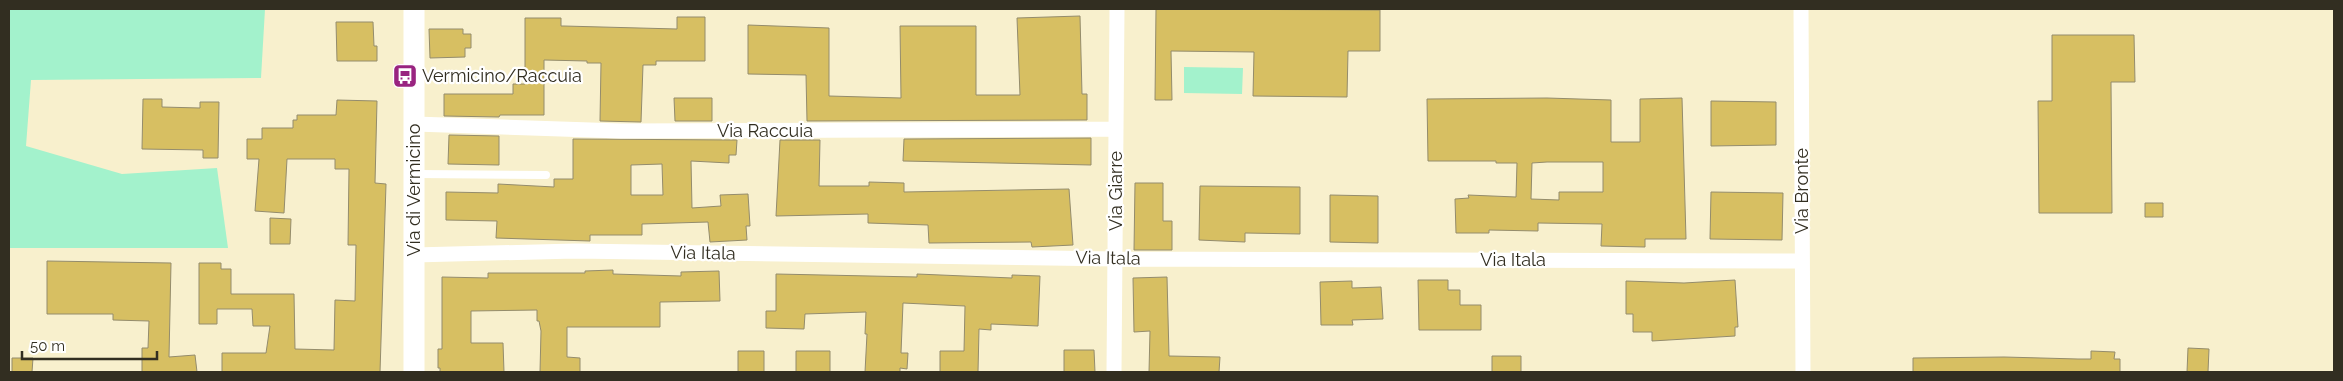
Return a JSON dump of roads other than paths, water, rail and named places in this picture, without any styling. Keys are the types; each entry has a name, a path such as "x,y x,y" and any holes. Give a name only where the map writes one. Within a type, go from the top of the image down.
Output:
{"main road":[{"name":"Via di Vermicino","path":"414,9 414,372"}],"street":[{"name":"Via Giarre","path":"1114,372 1117,9"},
{"name":"Via Bronte","path":"1801,9 1802,372"},
{"name":"Via Raccuia","path":"414,124 621,131 1116,129"},
{"name":"Via Itala","path":"414,255 575,251 1116,258 1802,261"}],"lane":[{"path":"414,174 546,175"}],"place":[{"name":"Vermicino/Raccuia","path":"405,76"}]}
